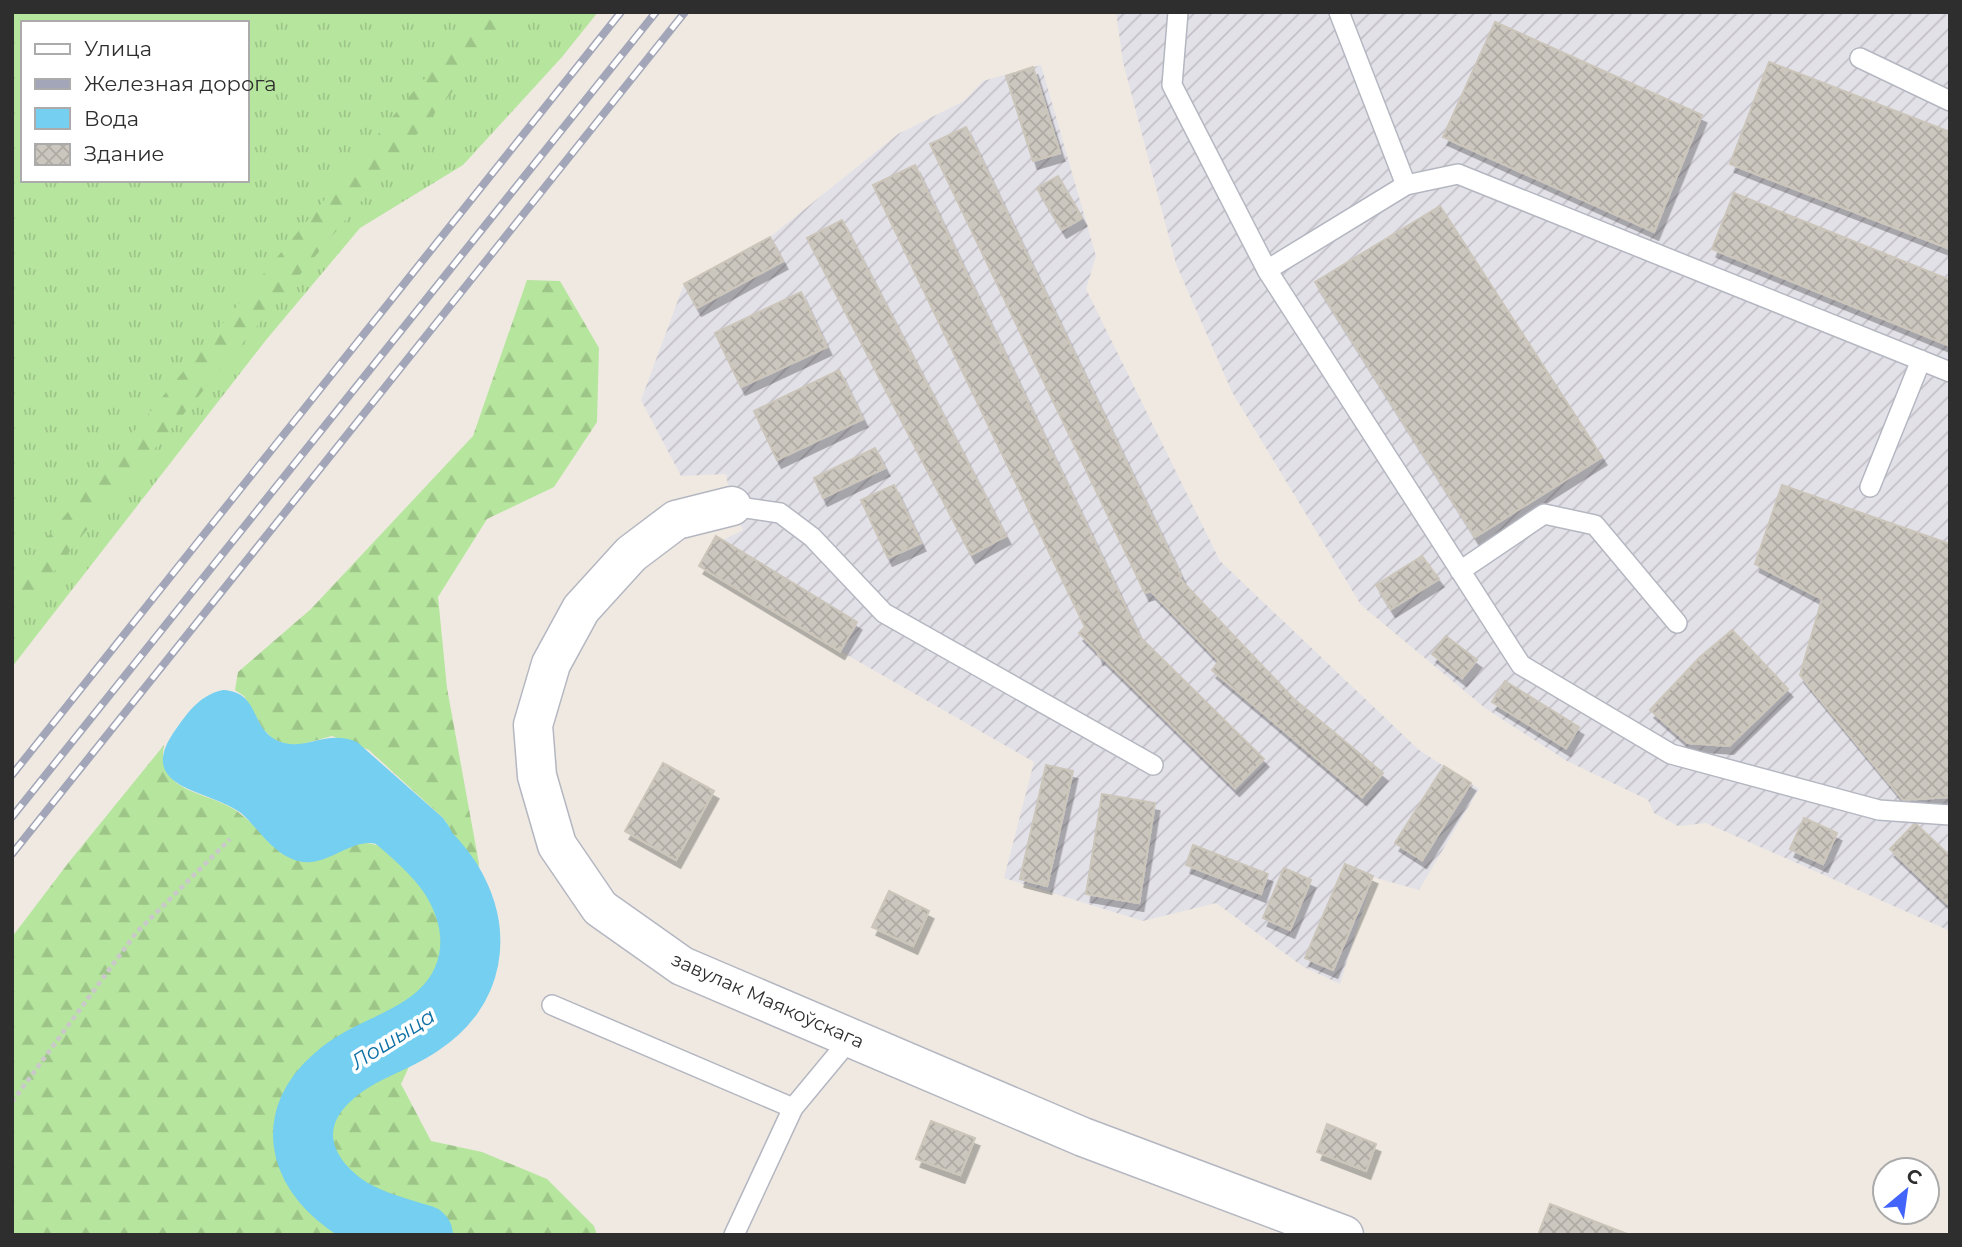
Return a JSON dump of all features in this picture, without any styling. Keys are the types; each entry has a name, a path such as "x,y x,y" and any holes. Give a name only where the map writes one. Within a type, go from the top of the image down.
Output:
{"street":[{"name":"завулак Маякоўскага","path":"732,506 676,520 631,554 581,610 551,664 533,725 537,776 557,845 600,908 682,966 1083,1137 1344,1235"}],"lane":[{"path":"1178,12 1171,86 1266,270 1521,665 1671,754 1879,810 1950,815"},
{"path":"1339,12 1406,186"},
{"path":"1860,58 1950,100"},
{"path":"1266,270 1406,186 1458,174 1950,372"},
{"path":"1870,487 1920,360"},
{"path":"732,506 780,513 812,537 884,613 1153,765"},
{"path":"1460,571 1544,514 1595,525 1677,623"},
{"path":"552,1005 793,1108"},
{"path":"734,1235 793,1108 851,1038"}],"path":[{"path":"12,1102 136,933 230,839"}],"shaded area":[{"path":"1116,12 1950,12 1950,931 1706,823 1678,826 1654,813 1648,800 1567,761 1485,708 1361,605 1232,392 1176,264 1123,62"},
{"path":"1041,65 1096,256 1086,289 1220,561 1419,750 1479,789 1419,890 1373,877 1340,984 1302,966 1216,903 1143,921 1004,878 1034,762 840,651 699,566 716,536 723,540 743,530 732,506 726,474 681,476 641,400 684,284 770,237 898,134 964,101 983,81"}],"green space":[{"path":"12,12 598,12 562,57 463,165 360,228 266,340 12,667"},
{"path":"488,12 519,12 76,543 12,627 12,585 53,530 417,87"},
{"path":"527,280 560,281 599,348 597,422 554,487 487,519 438,597 447,688 479,864 458,961 401,1084 431,1141 482,1152 547,1179 594,1226 597,1235 12,1235 12,937 164,745 163,761 168,774 176,783 238,812 282,854 366,843 381,847 399,861 422,861 439,858 450,850 449,827 443,818 369,750 332,736 299,745 273,739 263,729 244,696 235,690 238,672 311,609 473,436"}],"water":[{"path":"223,690 243,697 268,734 286,744 334,738 357,742 443,818 453,835 451,848 439,858 414,864 400,861 382,847 368,843 322,860 302,862 277,850 241,813 180,785 169,776 163,764 165,749 176,729 196,705 215,692"}],"building":[{"path":"1495,22 1702,115 1654,232 1443,137"},
{"path":"1769,62 1950,132 1950,249 1730,164"},
{"path":"1033,67 1060,153 1033,161 1006,76"},
{"path":"966,127 1181,576 1179,578 1294,699 1383,773 1362,797 1212,670 1219,661 1151,591 1145,593 930,144"},
{"path":"915,165 1140,637 1264,759 1235,788 1101,656 1099,657 1097,651 1079,633 1085,627 873,185"},
{"path":"1058,176 1082,218 1062,230 1037,188"},
{"path":"1734,193 1950,280 1950,346 1712,249"},
{"path":"1440,206 1602,457 1475,537 1315,282"},
{"path":"842,220 1006,536 971,555 807,238"},
{"path":"770,237 783,261 697,308 684,284"},
{"path":"801,292 827,347 741,387 715,333"},
{"path":"839,370 863,419 777,460 754,411"},
{"path":"875,448 885,468 823,498 814,478"},
{"path":"894,485 921,543 888,558 861,500"},
{"path":"1782,485 1950,544 1950,797 1903,800 1800,675 1822,599 1755,564"},
{"path":"716,536 857,622 840,651 699,566"},
{"path":"1422,556 1439,579 1391,609 1376,585"},
{"path":"1732,630 1788,689 1729,746 1688,743 1650,710 1700,657"},
{"path":"1446,636 1477,660 1462,678 1432,654"},
{"path":"1505,681 1579,727 1566,748 1492,702"},
{"path":"663,763 714,791 676,860 625,831"},
{"path":"1046,765 1073,771 1047,886 1020,879"},
{"path":"1444,766 1471,783 1422,860 1395,843"},
{"path":"1102,794 1155,803 1139,903 1086,894"},
{"path":"1804,818 1837,833 1823,864 1790,849"},
{"path":"1915,823 1950,856 1950,906 1890,849"},
{"path":"1193,845 1268,874 1261,894 1186,865"},
{"path":"1345,864 1373,876 1333,970 1305,958"},
{"path":"1284,868 1311,880 1290,930 1263,918"},
{"path":"889,891 929,911 913,946 872,927"},
{"path":"931,1121 975,1138 960,1175 916,1159"},
{"path":"1327,1124 1376,1144 1366,1171 1317,1152"},
{"path":"1550,1204 1627,1234 1538,1235"}],"waterway":[{"name":"Лошыца","path":"375,805 426,849 451,879 468,920 469,960 453,996 439,1012 410,1033 344,1068 319,1092 309,1108 304,1125 304,1142 316,1175 345,1204 373,1219 423,1235"}],"railway":[{"path":"12,775 621,12"},
{"path":"12,817 656,12"},
{"path":"12,854 685,12"}]}
